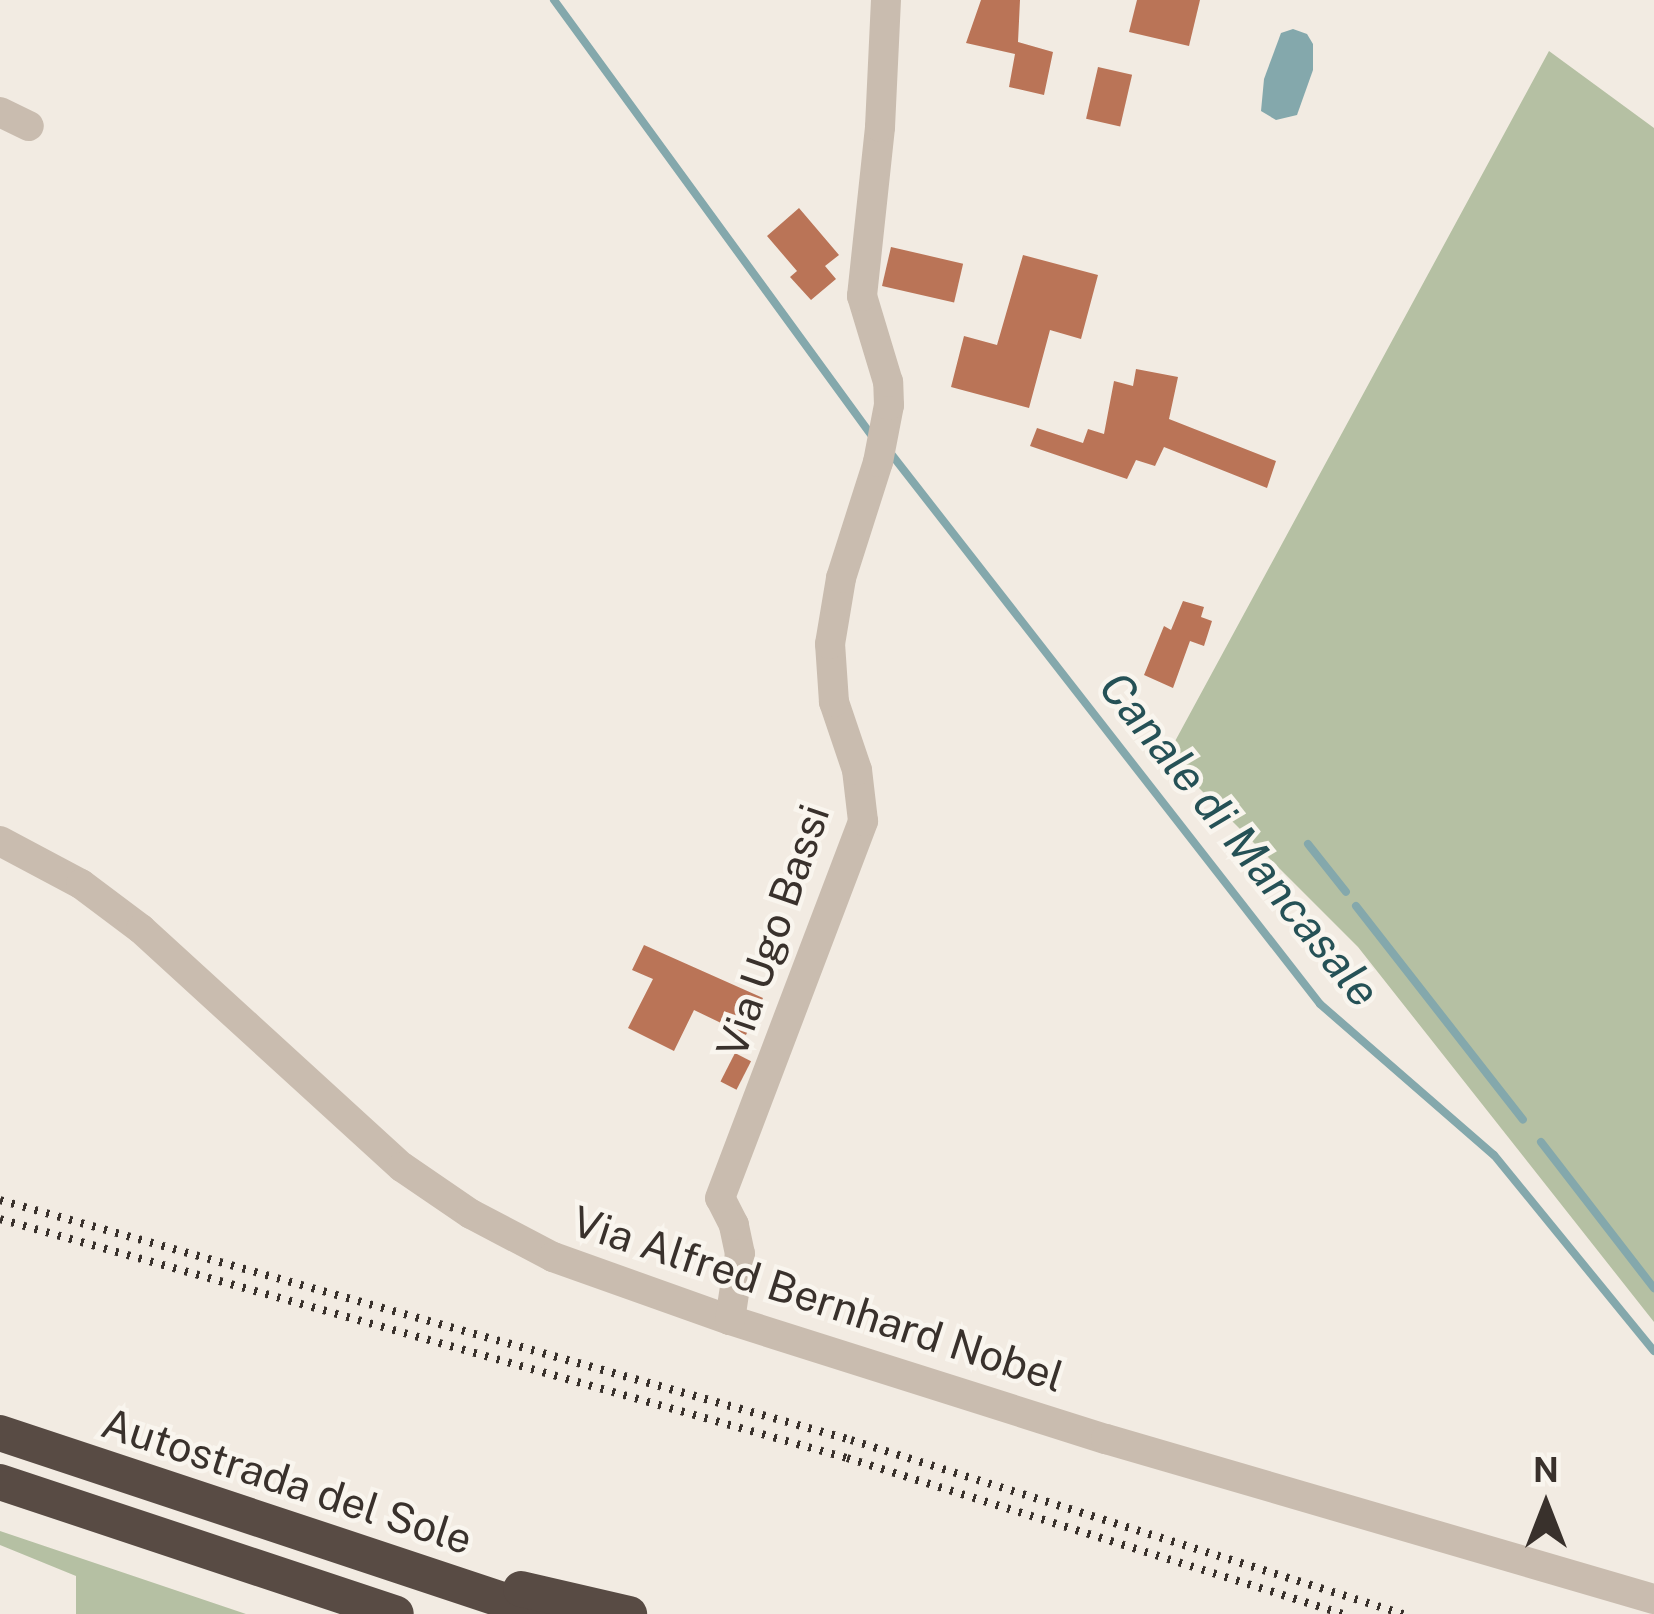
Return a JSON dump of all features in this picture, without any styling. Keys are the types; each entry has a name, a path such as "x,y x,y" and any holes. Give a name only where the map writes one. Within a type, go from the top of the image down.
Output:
{"highway":[{"name":"Autostrada del Sole","path":"0,1433 545,1614"},
{"path":"0,1482 396,1614"},
{"path":"358,1552 629,1614"}],"street":[{"name":"Via Ugo Bassi","path":"730,1320 740,1254 734,1225 720,1198 863,821 857,770 834,702 830,644 841,578 887,419 888,382 862,296 880,127 886,0"},
{"path":"0,112 29,126"},
{"name":"Via Alfred Bernhard Nobel","path":"0,841 81,884 141,929 372,1142 434,1190 553,1257 730,1320 1106,1439 1654,1599"}],"green space":[{"path":"1549,51 1654,128 1654,1322 1358,947 1167,756"},
{"path":"0,1531 246,1614 76,1614 76,1576 0,1545"}],"water":[{"path":"1293,29 1307,34 1313,44 1313,70 1297,115 1276,120 1261,111 1264,79 1281,33"}],"building":[{"path":"981,0 1020,0 1018,42 1053,52 1044,95 1009,87 1015,54 966,43"},
{"path":"1137,0 1200,0 1189,46 1129,32"},
{"path":"1098,67 1132,75 1120,127 1086,119"},
{"path":"799,208 839,255 825,266 836,279 811,300 790,277 797,271 767,236"},
{"path":"891,247 963,264 954,303 882,286"},
{"path":"1023,255 1098,275 1081,339 1050,330 1029,408 951,387 964,336 997,345"},
{"path":"1136,369 1178,377 1169,419 1276,461 1267,488 1164,447 1155,466 1136,460 1127,479 1030,446 1037,428 1083,443 1088,429 1104,434 1114,381 1133,386"},
{"path":"1183,601 1204,607 1201,617 1212,621 1204,646 1190,641 1173,688 1144,675 1164,626 1171,630"},
{"path":"644,945 763,998 746,1035 694,1010 674,1051 628,1028 653,979 632,970"},
{"path":"735,1053 751,1061 737,1090 720,1082"}],"waterway":[{"name":"Canale di Mancasale","path":"554,0 875,440"},
{"name":"Canale di Mancasale","path":"892,455 1320,1004 1494,1155 1654,1351"},
{"path":"1308,844 1346,892"},
{"path":"1356,906 1523,1120"},
{"path":"1541,1142 1654,1288"}],"railway":[{"path":"0,1200 851,1440 1403,1614"},
{"path":"0,1219 847,1458 1343,1614"}]}
